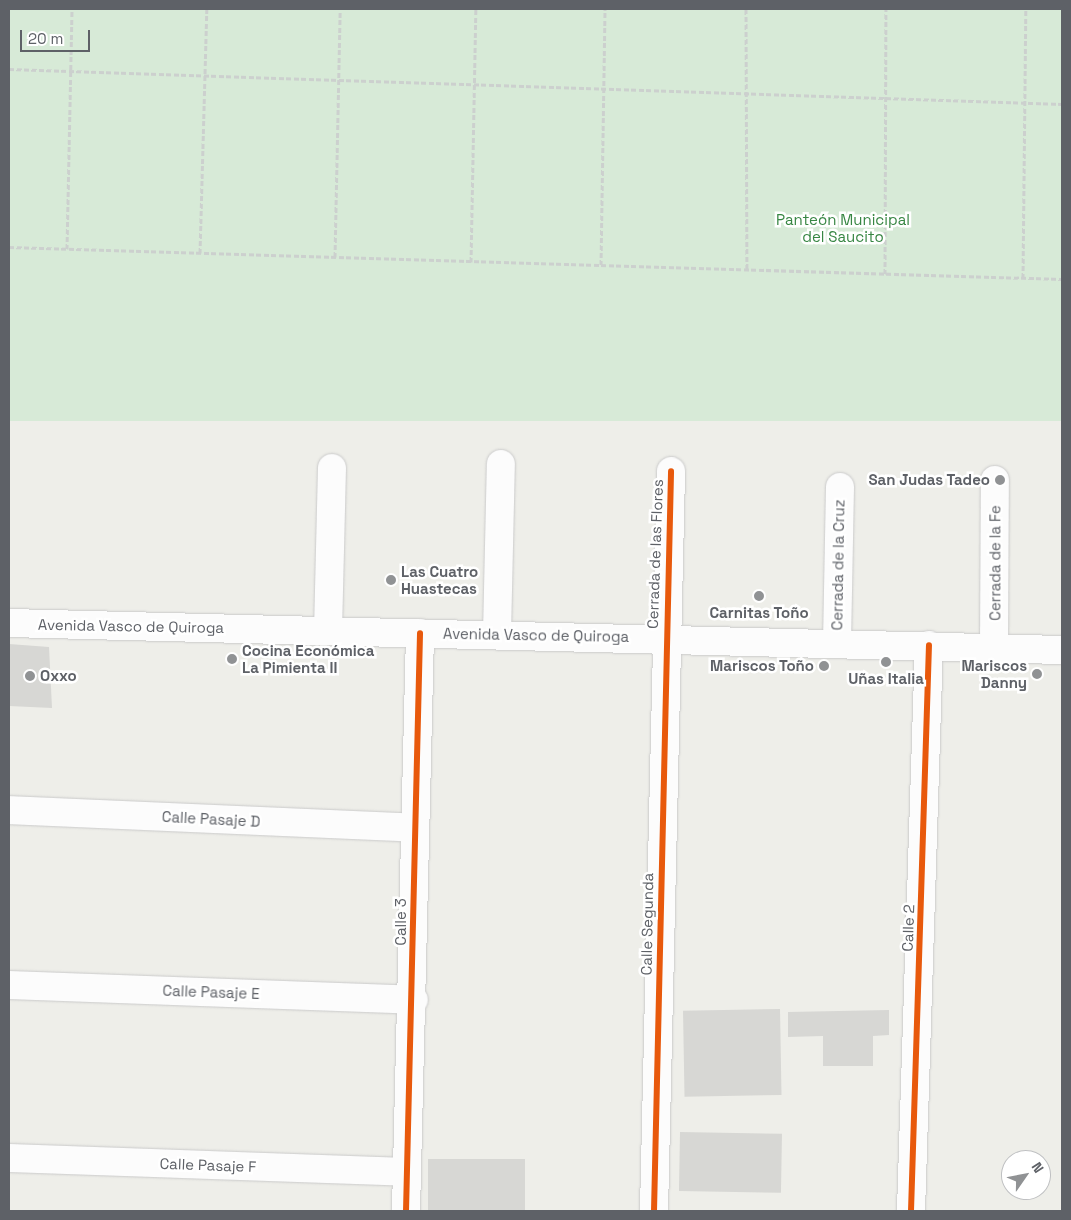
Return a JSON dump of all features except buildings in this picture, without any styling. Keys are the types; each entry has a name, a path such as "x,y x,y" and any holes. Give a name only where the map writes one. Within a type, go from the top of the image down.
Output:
{"street":[{"path":"497,634 501,464"},
{"path":"328,631 332,468"},
{"name":"Cerrada de las Flores","path":"664,638 671,471"},
{"name":"Cerrada de la Fe","path":"994,647 995,480"},
{"name":"Cerrada de la Cruz","path":"837,643 840,487"},
{"name":"Avenida Vasco de Quiroga","path":"9,623 664,638 1062,650"},
{"name":"Calle 3","path":"406,1211 414,1000 414,828 420,633"},
{"name":"Calle Segunda","path":"654,1211 664,638"},
{"name":"Calle 2","path":"911,1211 929,645"},
{"name":"Calle Pasaje D","path":"9,810 414,828"},
{"name":"Calle Pasaje E","path":"9,985 414,1000"},
{"name":"Calle Pasaje F","path":"9,1158 407,1172"}],"path":[{"path":"67,249 72,9"},
{"path":"200,253 207,9"},
{"path":"335,257 340,9"},
{"path":"472,262 476,9"},
{"path":"601,265 604,9"},
{"path":"746,9 747,270"},
{"path":"885,274 886,9"},
{"path":"1023,278 1026,9"},
{"path":"9,69 603,86 1062,104"},
{"path":"9,247 1062,279"}],"green space":[{"name":"Panteón Municipal del Saucito","path":"9,9 1062,9 1062,421 9,421"}],"cycle path":[{"path":"654,1211 671,471"},
{"path":"406,1211 420,633"},
{"path":"911,1211 929,645"}],"place":[{"name":"San Judas Tadeo","path":"1000,480"},
{"name":"Las Cuatro Huastecas","path":"391,580"},
{"name":"Carnitas Toño","path":"759,596"},
{"name":"Cocina Económica La Pimienta II","path":"232,659"},
{"name":"Uñas Italia","path":"886,662"},
{"name":"Mariscos Toño","path":"824,666"},
{"name":"Mariscos Danny","path":"1037,674"},
{"name":"Oxxo","path":"30,676"}]}
